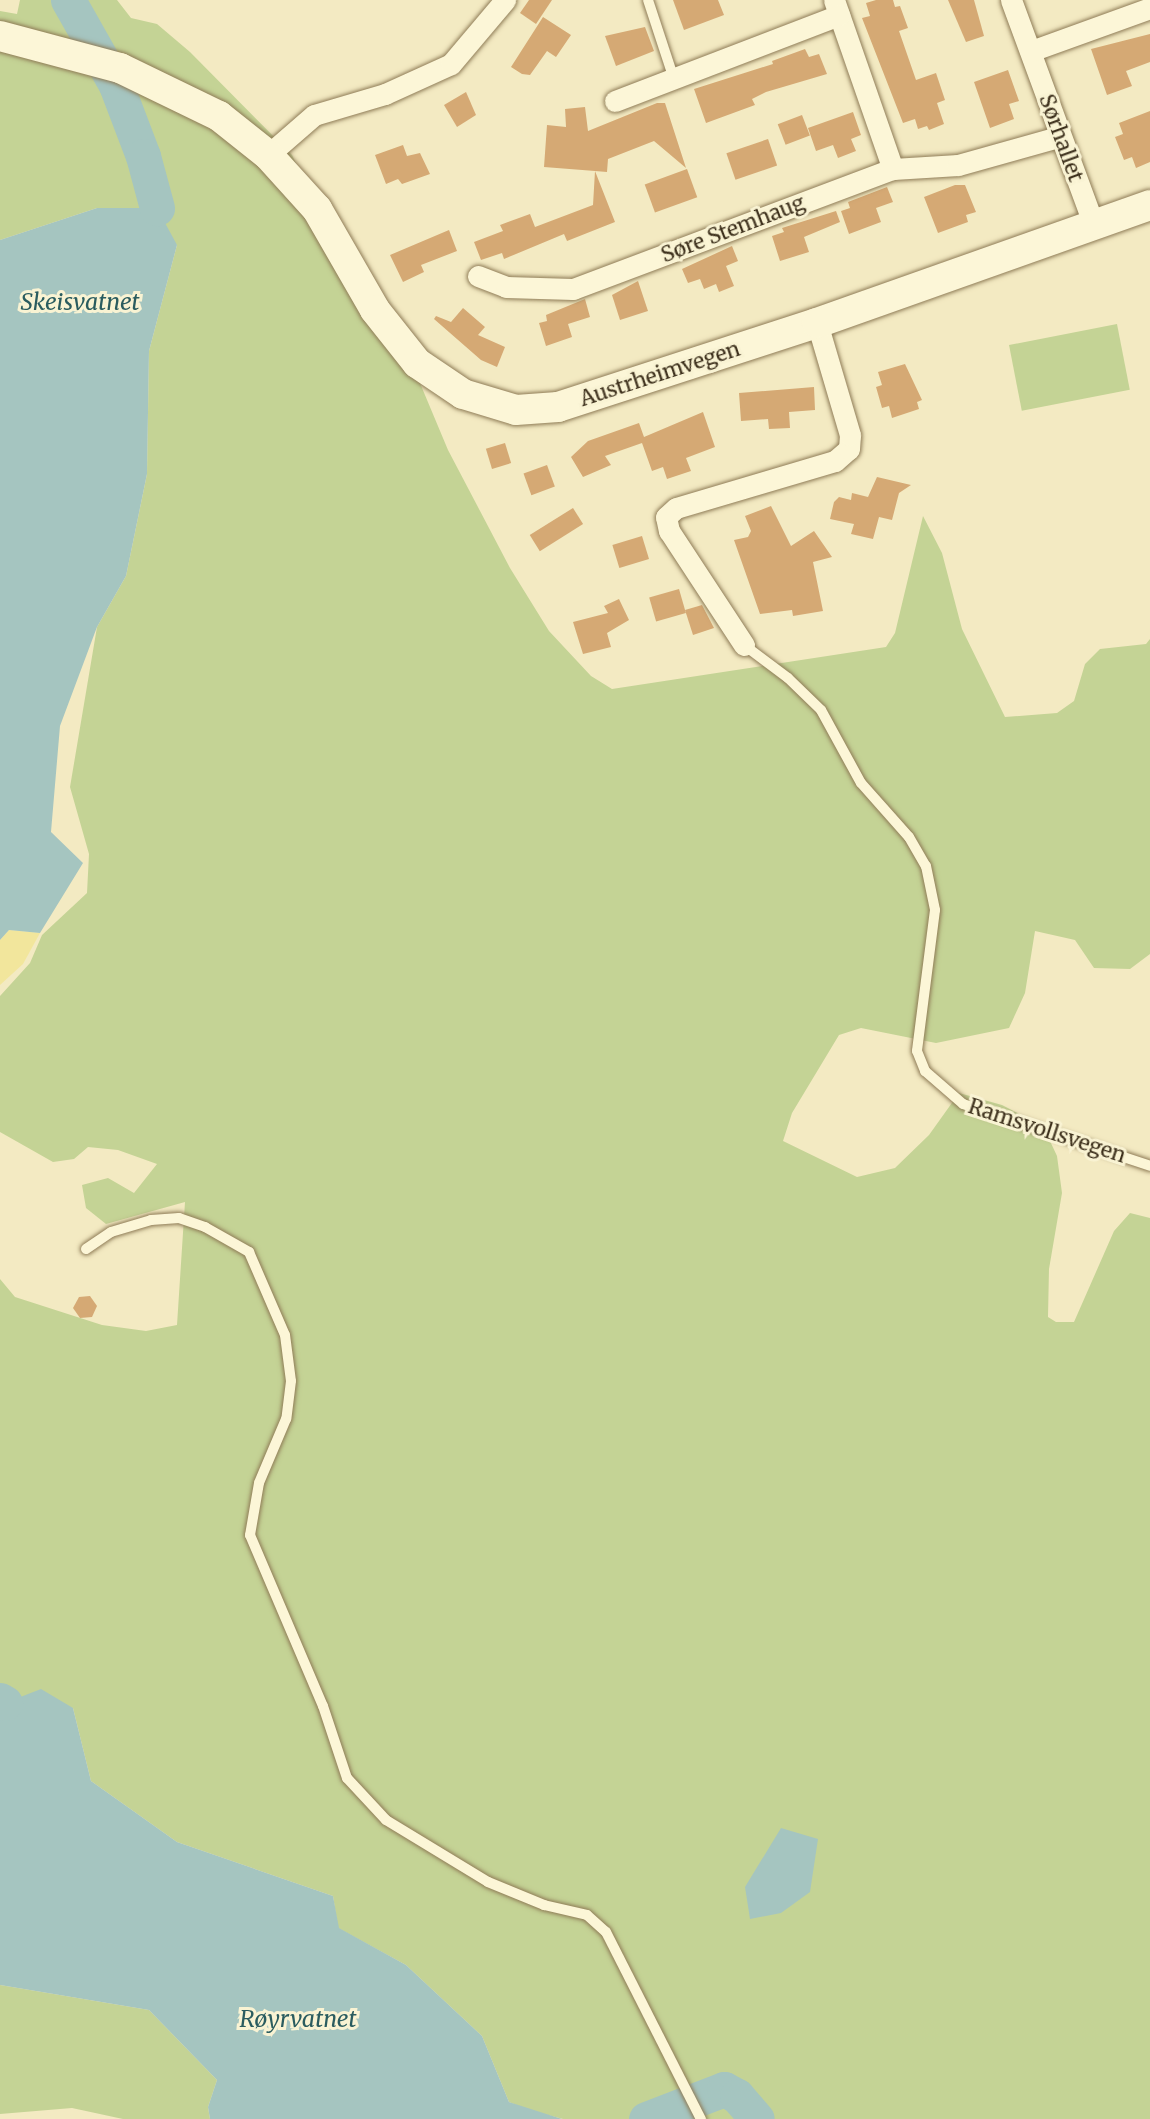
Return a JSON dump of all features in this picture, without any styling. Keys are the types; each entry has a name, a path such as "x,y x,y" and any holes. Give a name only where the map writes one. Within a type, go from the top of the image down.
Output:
{"main road":[{"name":"Austrheimvegen","path":"0,36 73,54 166,87 219,116 268,155 317,209 375,310 417,363 463,394 516,410 558,407 817,323 1150,205"}],"street":[{"path":"268,155 314,115 385,94 451,64 505,0"},
{"name":"Sørhallet","path":"1011,0 1031,51 1058,137 1094,225"},
{"path":"615,101 674,79 837,8 893,169"},
{"path":"1031,51 1150,8"},
{"name":"Søre Stemhaug","path":"478,275 506,287 573,289 893,169 958,165 1058,137"},
{"name":"Ramsvollsvegen","path":"744,645 669,531 666,517 676,508 835,461 849,449 850,435 817,323"}],"lane":[{"path":"648,0 674,79"},
{"name":"Ramsvollsvegen","path":"744,645 788,678 821,710 861,783 909,837 926,866 935,910 917,1051 925,1071 962,1104 1150,1166"},
{"path":"86,1249 111,1232 151,1220 178,1218 205,1227 249,1252 285,1335 291,1381 286,1419 259,1483 250,1535 323,1706 346,1778 386,1819 488,1882 544,1905 587,1915 606,1932 701,2119"}],"green space":[{"path":"20,0 117,0 131,18 157,24 190,52 292,155 317,208 412,364 448,450 510,568 549,631 591,676 612,689 886,647 895,633 923,516 942,553 962,629 1005,717 1057,713 1074,701 1085,664 1100,649 1146,644 1150,639 1150,954 1130,969 1094,968 1075,940 1035,931 1025,993 1009,1028 936,1043 861,1028 839,1035 792,1113 783,1141 857,1177 895,1168 929,1135 959,1093 1002,1105 1043,1126 1057,1156 1062,1193 1049,1269 1048,1317 1056,1322 1074,1322 1114,1231 1130,1213 1150,1218 1150,2119 563,2119 529,2110 509,2102 482,2036 406,1965 338,1928 333,1896 177,1842 91,1781 73,1708 5,1703 0,1714 0,1279 15,1297 102,1325 146,1331 177,1325 185,1202 106,1224 86,1208 82,1185 108,1178 134,1193 157,1164 118,1150 88,1147 74,1159 53,1162 0,1132 0,996 30,963 42,935 87,893 89,854 70,787 97,627 126,576 147,474 149,351 177,245 97,208 0,240 0,11 17,14"},
{"path":"1117,324 1130,390 1022,411 1009,345"},
{"path":"0,1985 149,2010 217,2080 208,2107 210,2119 123,2119 72,2108 0,2114"}],"sand":[{"path":"9,930 40,933 23,964 0,985 0,940"}],"water":[{"name":"Skeisvatnet","path":"97,208 157,208 177,245 149,351 147,474 126,576 97,627 60,726 51,832 83,863 40,933 9,930 0,940 0,240"},
{"name":"Røyrvatnet","path":"41,1689 73,1708 91,1781 177,1842 333,1896 339,1928 406,1965 482,2036 509,2102 562,2119 210,2119 208,2107 217,2080 149,2010 0,1985 0,1714 5,1703"},
{"path":"781,1828 818,1839 810,1892 781,1913 750,1919 745,1887"}],"building":[{"path":"529,0 552,0 536,24 520,13"},
{"path":"673,0 718,0 724,15 684,30"},
{"path":"893,0 895,7 900,6 908,28 899,31 916,80 936,73 945,100 937,103 944,124 929,130 927,126 918,129 915,119 903,123 862,18 870,16 866,3"},
{"path":"948,0 974,0 984,36 966,42"},
{"path":"543,17 571,35 556,57 547,51 530,75 522,74 511,67"},
{"path":"645,27 654,51 616,66 605,36"},
{"path":"1150,34 1150,62 1126,71 1132,86 1107,95 1091,49"},
{"path":"805,49 809,57 819,54 827,74 766,92 752,99 755,105 706,123 694,89 773,64 772,61"},
{"path":"1008,70 1019,101 1009,104 1014,119 990,128 974,82"},
{"path":"466,92 476,115 457,127 444,105"},
{"path":"657,103 665,103 686,168 654,141 608,159 607,172 544,167 547,125 566,127 565,109 585,107 588,131"},
{"path":"1150,111 1150,162 1136,168 1132,157 1124,160 1115,137 1123,134 1119,123"},
{"path":"853,112 861,135 851,139 856,151 838,158 833,145 816,151 808,128"},
{"path":"802,115 810,136 786,145 778,124"},
{"path":"768,139 777,165 736,180 726,153"},
{"path":"403,145 407,156 420,153 430,174 402,184 398,179 386,184 375,155"},
{"path":"687,169 697,197 655,213 645,184"},
{"path":"595,171 615,222 567,241 564,234 504,259 502,253 481,260 474,242 503,231 500,225 530,214 535,227 593,205"},
{"path":"955,185 965,185 976,212 966,215 968,222 938,233 924,197"},
{"path":"887,187 893,202 876,208 881,222 849,234 841,211 850,208 848,202"},
{"path":"836,211 840,222 804,237 809,252 780,261 772,236 784,232 782,228"},
{"path":"449,230 457,251 421,265 424,272 403,282 390,255"},
{"path":"732,246 738,261 726,266 734,286 719,292 716,284 704,289 700,279 688,283 682,269"},
{"path":"638,281 648,311 620,320 612,295"},
{"path":"585,299 590,317 568,324 572,337 546,346 539,323 547,321 546,315"},
{"path":"463,308 485,327 478,335 505,347 497,367 481,360 434,319 436,316 451,322"},
{"path":"905,364 922,400 917,402 919,409 892,418 889,406 882,408 876,387 882,385 878,372"},
{"path":"814,387 815,410 789,412 790,428 769,429 768,419 741,421 739,393"},
{"path":"703,412 715,447 686,458 691,471 667,479 663,467 652,471 642,443 605,456 611,465 583,477 571,457 588,441 639,423 644,437"},
{"path":"505,443 511,463 492,469 486,449"},
{"path":"547,465 555,487 531,495 524,474"},
{"path":"877,477 911,485 899,493 892,520 879,517 873,539 851,534 854,524 830,519 834,502 839,497 851,500 852,493 868,497"},
{"path":"771,506 791,546 814,531 832,557 813,562 823,611 793,616 792,610 760,614 734,540 748,537 751,531 745,516"},
{"path":"573,508 583,524 540,551 530,535"},
{"path":"642,536 649,559 619,568 612,545"},
{"path":"679,589 686,613 656,622 649,598"},
{"path":"619,599 629,620 607,633 611,647 583,654 573,622 608,613 604,606"},
{"path":"702,605 714,628 693,635 685,610"},
{"path":"90,1296 97,1306 92,1317 80,1318 73,1308 79,1297"}],"waterway":[{"path":"68,0 116,85 143,156 157,208"},
{"path":"0,1700 5,1703"},
{"path":"646,2119 724,2089 737,2096 757,2119"}]}
